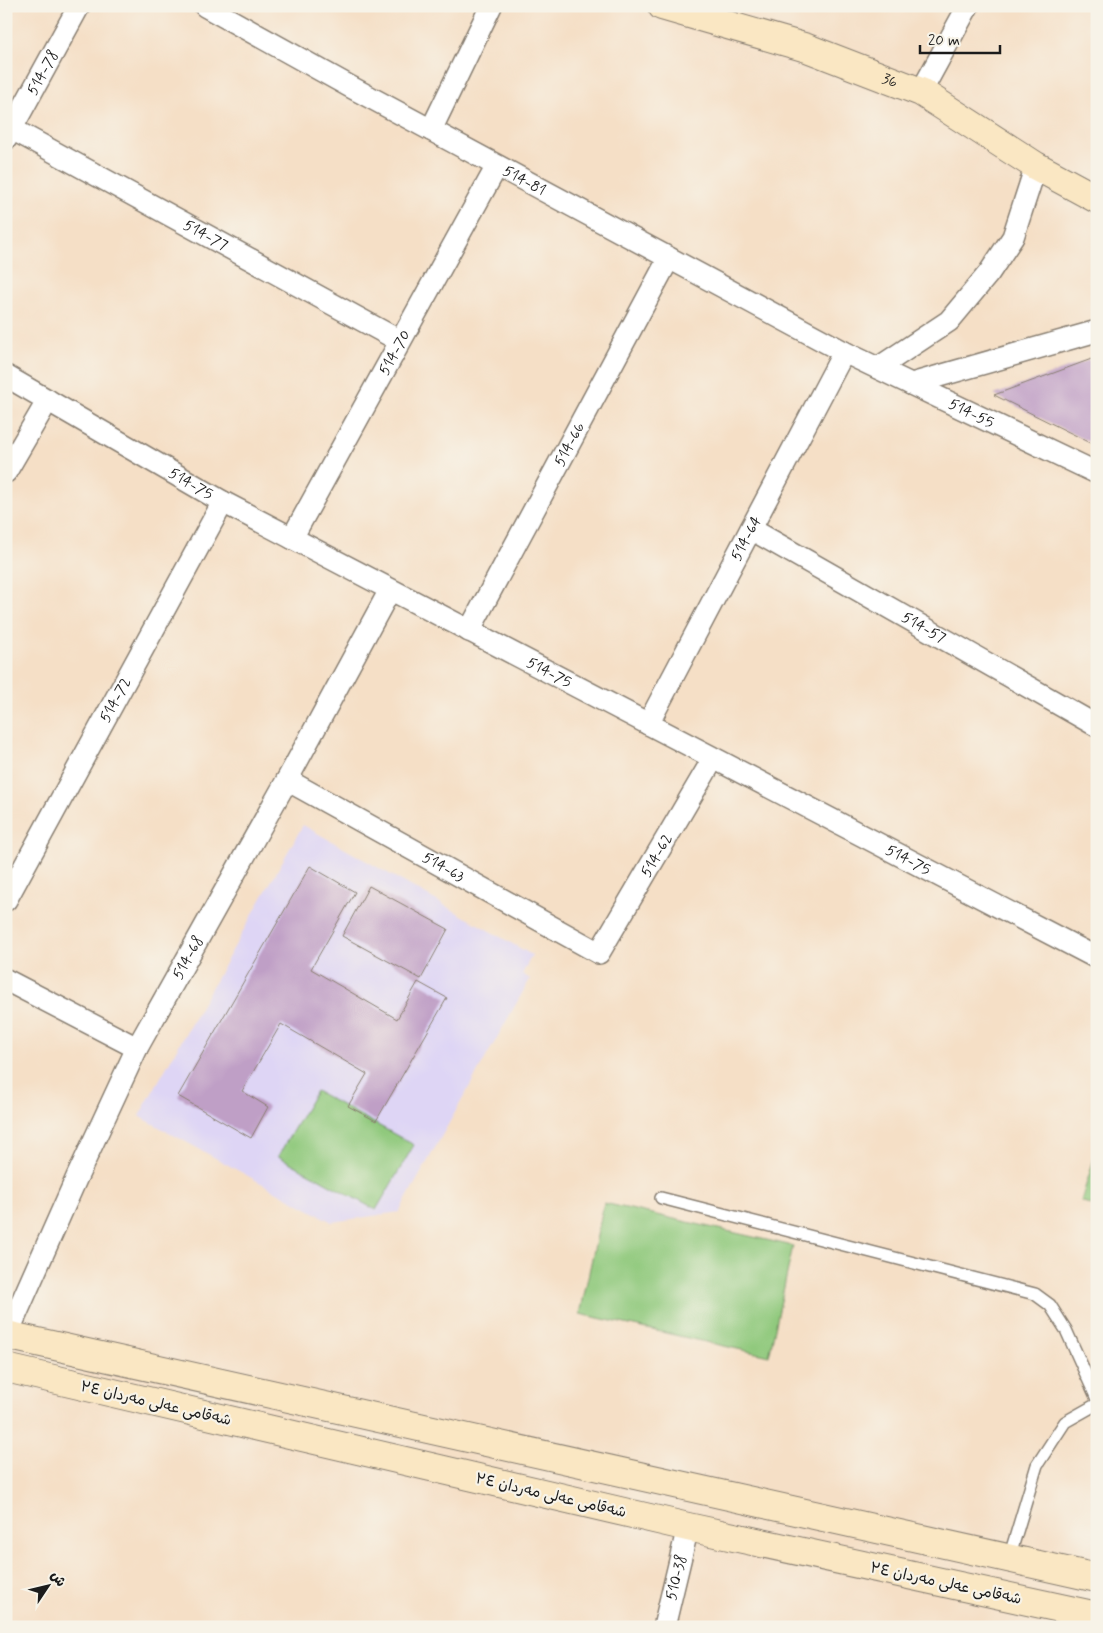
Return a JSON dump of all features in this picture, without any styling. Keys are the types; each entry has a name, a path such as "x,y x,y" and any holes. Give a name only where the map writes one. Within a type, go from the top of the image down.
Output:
{"main road":[{"name":"36","path":"662,6 807,48 921,92 1036,166 1097,199"},
{"path":"7,1335 1097,1578"},
{"name":"شەقامی عەلی مەردان ٣٤","path":"6,1368 688,1527 1097,1616"}],"street":[{"name":"514-78","path":"9,134 79,6"},
{"name":"514-81","path":"205,6 497,166 844,352"},
{"path":"431,130 491,6"},
{"path":"921,92 968,6"},
{"name":"514-77","path":"9,134 400,341"},
{"name":"514-70","path":"292,538 497,166"},
{"path":"878,368 949,321 989,273 1013,237 1036,166"},
{"name":"514-66","path":"469,630 669,258"},
{"path":"911,384 1097,331"},
{"name":"514-55","path":"844,352 1097,473"},
{"name":"514-64","path":"648,724 844,352"},
{"name":"514-75","path":"6,376 223,502 1097,958"},
{"path":"6,472 48,400"},
{"name":"514-72","path":"6,900 223,502"},
{"name":"514-57","path":"751,529 1097,726"},
{"name":"514-68","path":"7,1335 137,1048 287,780 390,590"},
{"name":"514-62","path":"599,953 713,759"},
{"name":"514-63","path":"287,780 599,953"},
{"path":"6,980 137,1048"},
{"name":"510-38","path":"664,1627 688,1527"}],"lane":[{"path":"661,1198 1035,1294 1050,1305 1066,1330 1097,1399"},
{"path":"1008,1558 1036,1465 1065,1422 1097,1404"}],"shaded area":[{"path":"303,825 532,955 522,974 530,979 399,1212 332,1222 139,1116"}],"green space":[{"path":"316,1091 414,1145 376,1210 278,1156"},
{"path":"1097,1149 1097,1207 1081,1201"},
{"path":"604,1203 793,1246 769,1356 580,1314"}],"building":[{"path":"1097,357 1097,446 994,395"},
{"path":"310,866 355,892 311,969 397,1019 418,982 447,998 376,1121 348,1106 367,1074 281,1024 242,1091 268,1107 251,1138 178,1096"},
{"path":"369,886 448,929 421,979 342,936"}]}
